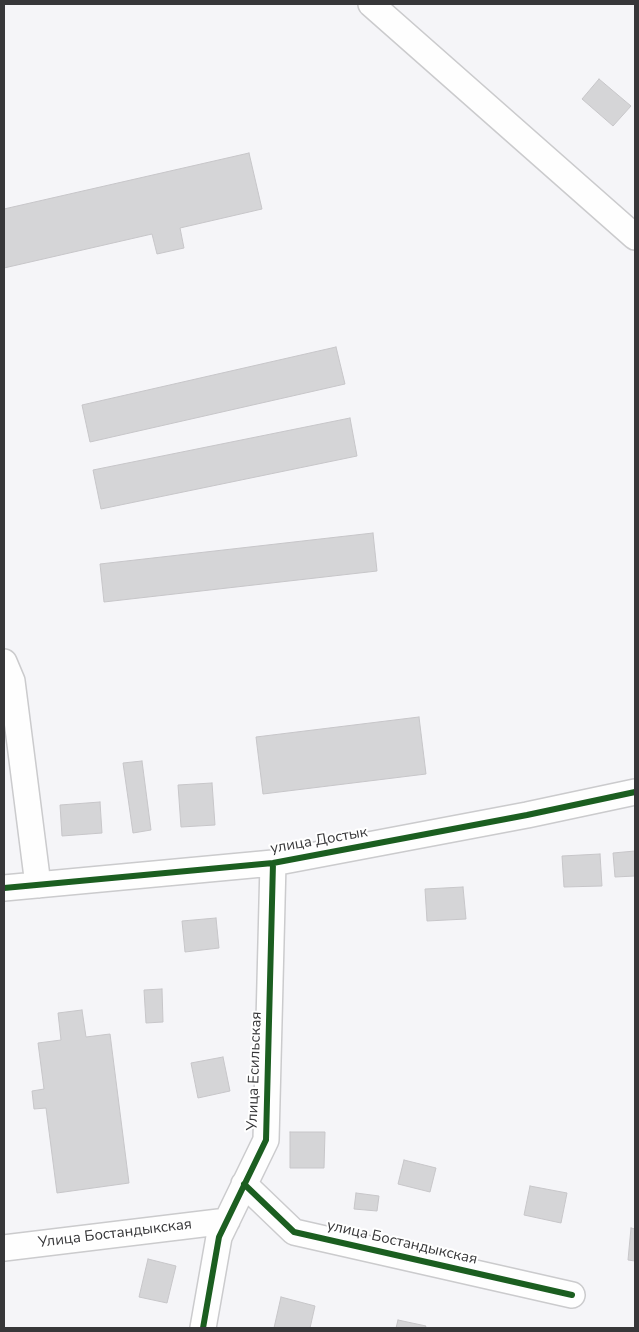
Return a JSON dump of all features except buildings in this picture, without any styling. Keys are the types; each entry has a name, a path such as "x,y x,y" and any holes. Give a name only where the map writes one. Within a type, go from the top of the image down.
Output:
{"street":[{"path":"371,4 635,237"},
{"path":"4,662 12,681 38,885"},
{"name":"улица Достык","path":"4,888 273,863 527,815 635,792"},
{"name":"Улица Есильская","path":"203,1328 219,1236 266,1140 273,863"},
{"name":"улица Бостандыкская","path":"244,1184 294,1232 572,1295"},
{"name":"Улица Бостандыкская","path":"4,1248 227,1221"}],"cycle path":[{"path":"4,888 273,863 527,815 635,792"},
{"path":"203,1328 219,1237 266,1140 273,863"},
{"path":"244,1184 294,1232 572,1295"}]}
